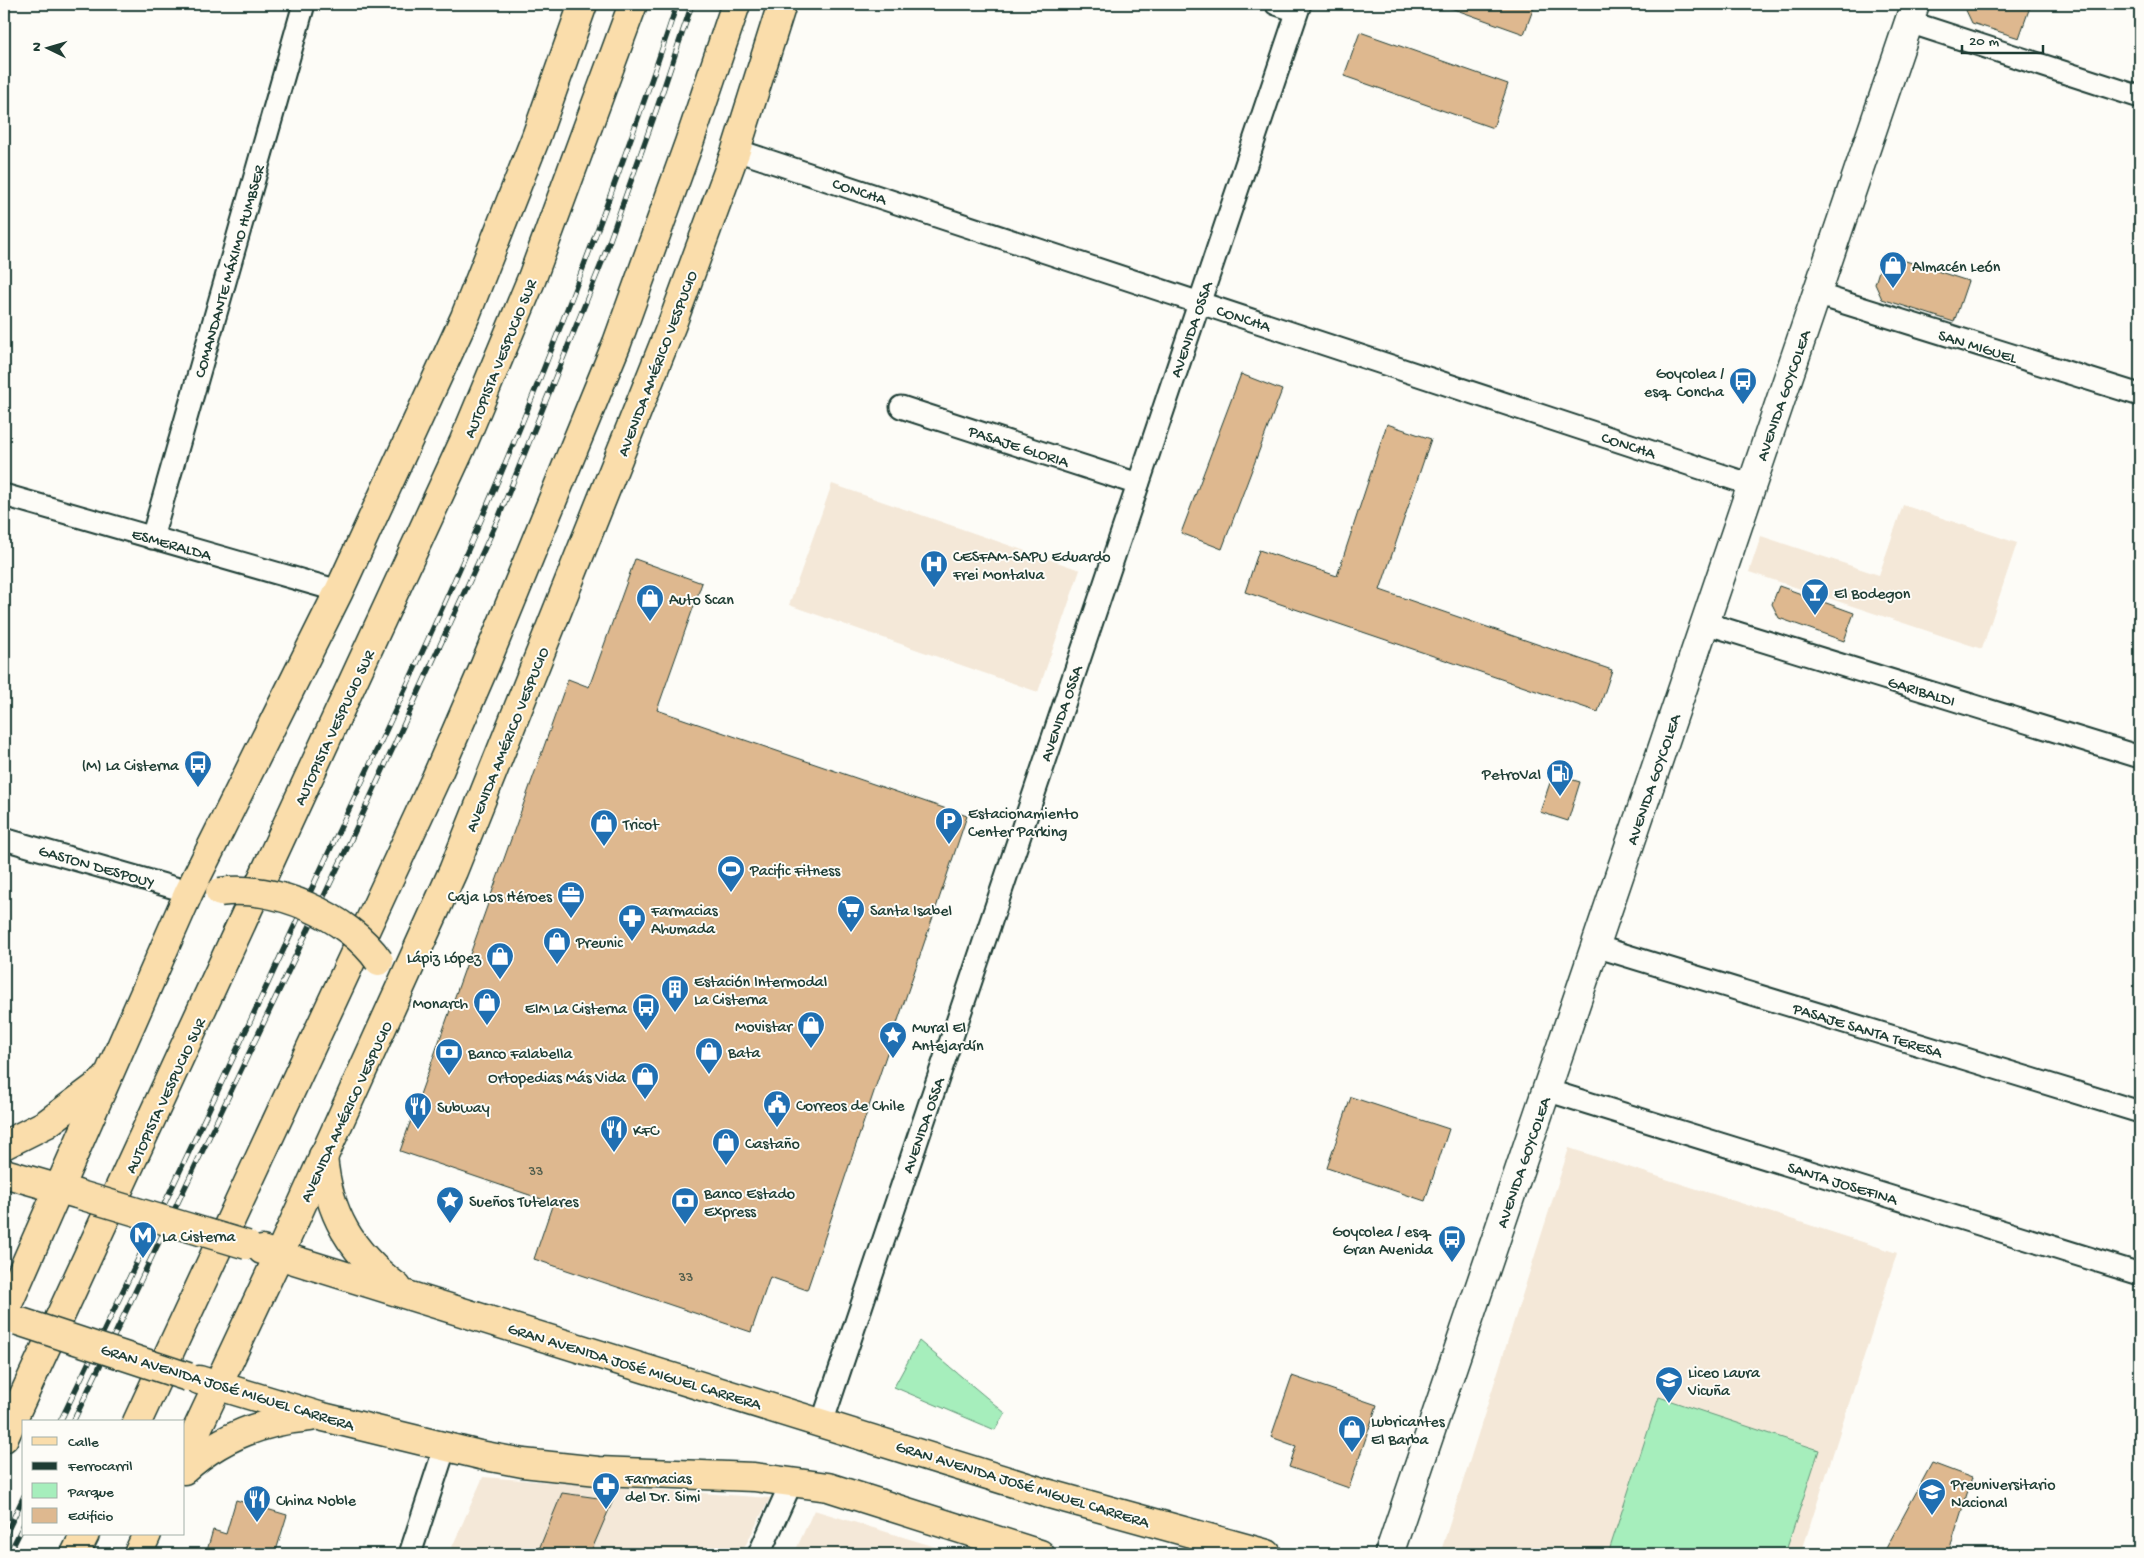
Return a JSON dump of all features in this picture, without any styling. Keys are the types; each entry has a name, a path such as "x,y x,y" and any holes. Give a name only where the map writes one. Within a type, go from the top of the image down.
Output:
{"main road":[{"path":"8,1317 70,1192 110,1076 187,898 404,455 480,281 533,146 583,4"},
{"name":"AUTOPISTA VESPUCIO SUR","path":"4,1438 464,441 532,278 633,4"},
{"path":"138,1420 436,778 485,665 617,343 683,161 736,4"},
{"name":"AVENIDA AMÉRICO VESPUCIO","path":"185,1455 216,1385 279,1255 453,871 610,483 736,150 782,4"},
{"path":"187,898 220,892 260,891 288,899 346,928 370,948 379,962 387,982 391,1011"},
{"path":"4,1145 46,1124 110,1076"},
{"path":"323,1156 328,1194 343,1229 366,1258 385,1277 407,1294"},
{"name":"GRAN AVENIDA JOSÉ MIGUEL CARRERA","path":"4,1173 407,1294 1046,1493 1268,1554"},
{"name":"GRAN AVENIDA JOSÉ MIGUEL CARRERA","path":"8,1317 188,1377 319,1416 445,1447 514,1462 566,1469 792,1481 828,1487 1040,1554"},
{"path":"185,1469 209,1450 251,1429 280,1421 319,1416"},
{"path":"75,1554 84,1536"},
{"path":"138,1554 146,1536"}],"street":[{"name":"COMANDANTE MÁXIMO HUMBSER","path":"152,538 304,4"},
{"path":"1276,4 1298,7"},
{"name":"AVENIDA OSSA","path":"822,1423 1298,7"},
{"path":"1912,13 2140,97"},
{"name":"AVENIDA GOYCOLEA","path":"1389,1554 1912,13"},
{"name":"CONCHA","path":"736,150 1752,485"},
{"name":"SAN MIGUEL","path":"1816,294 2140,395"},
{"name":"PASAJE GLORIA","path":"901,407 1138,484"},
{"name":"ESMERALDA","path":"4,495 339,591"},
{"name":"GARIBALDI","path":"1705,623 2140,757"},
{"name":"GASTON DESPOUY","path":"4,839 187,898"},
{"name":"PASAJE SANTA TERESA","path":"1595,946 2140,1112"},
{"name":"SANTA JOSEFINA","path":"1546,1090 2140,1274"},
{"path":"410,1554 445,1447"},
{"path":"759,1554 792,1481"}],"shaded area":[{"name":"CESFAM-SAPU Eduardo Frei Montalva","path":"832,484 1080,570 1038,692 789,605"},
{"path":"1903,505 2017,543 1982,649 1749,572 1761,536 1879,575"},
{"name":"Liceo Laura Vicuña","path":"1569,1148 1897,1253 1801,1554 1440,1554"},
{"path":"483,1477 770,1498 741,1554 449,1554"},
{"path":"814,1510 959,1554 794,1554"}],"green space":[{"path":"919,1341 1005,1413 995,1430 894,1387"},
{"path":"1659,1397 1819,1450 1785,1554 1608,1554"}],"building":[{"path":"1449,4 1535,4 1524,34 1448,7"},
{"path":"1963,4 2031,4 2019,38 1972,23"},
{"path":"1360,32 1508,84 1493,128 1344,76"},
{"path":"1884,254 1968,281 1954,322 1882,299 1875,284"},
{"path":"1241,374 1282,390 1222,549 1181,533"},
{"path":"1387,424 1431,439 1380,590 1612,670 1598,712 1245,592 1259,550 1337,576"},
{"name":"Estación Intermodal La Cisterna","path":"635,559 702,583 657,710 967,816 807,1290 770,1277 751,1332 534,1259 553,1203 400,1151 568,679 589,687"},
{"name":"El Bodegon","path":"1779,586 1854,613 1844,641 1779,618 1772,604"},
{"name":"PetroVal","path":"1553,774 1580,782 1568,821 1540,812"},
{"path":"1351,1097 1449,1129 1425,1201 1327,1168"},
{"path":"1292,1376 1377,1405 1349,1488 1289,1467 1296,1446 1271,1437"},
{"name":"Preuniversitario Nacional","path":"1932,1463 1972,1478 1948,1554 1883,1554"},
{"path":"562,1493 613,1500 590,1554 537,1554"},
{"name":"China Noble","path":"236,1500 287,1515 275,1554 206,1554 213,1530 226,1534"}],"railway":[{"path":"61,1420 191,1148 376,752 487,507 593,242 645,100 677,4"},
{"path":"74,1420 348,846 498,519 602,262 692,4"},
{"path":"4,1538 22,1500"},
{"path":"9,1554 22,1528"}],"place":[{"name":"Almacén León","path":"1893,289"},
{"name":"Goycolea / esq. Concha","path":"1743,405"},
{"name":"CESFAM-SAPU Eduardo Frei Montalva","path":"934,588"},
{"name":"El Bodegon","path":"1815,616"},
{"name":"Auto Scan","path":"650,622"},
{"name":"(M) La Cisterna","path":"198,788"},
{"name":"PetroVal","path":"1560,797"},
{"name":"Estacionamiento Center Parking","path":"949,845"},
{"name":"Tricot","path":"604,847"},
{"name":"Pacific Fitness","path":"731,893"},
{"name":"Caja Los Héroes","path":"571,919"},
{"name":"Santa Isabel","path":"851,933"},
{"name":"Farmacias Ahumada","path":"632,942"},
{"name":"Preunic","path":"557,965"},
{"name":"Lápiz López","path":"500,980"},
{"name":"Estación Intermodal La Cisterna","path":"675,1013"},
{"name":"Monarch","path":"487,1026"},
{"name":"EIM La Cisterna","path":"646,1031"},
{"name":"Movistar","path":"811,1049"},
{"name":"Mural El Antejardín","path":"893,1059"},
{"name":"Bata","path":"709,1075"},
{"name":"Banco Falabella","path":"449,1076"},
{"name":"Ortopedias Más Vida","path":"645,1100"},
{"name":"Correos de Chile","path":"777,1128"},
{"name":"Subway","path":"418,1130"},
{"name":"KFC","path":"614,1153"},
{"name":"Castaño","path":"726,1166"},
{"name":"Sueños Tutelares","path":"450,1224"},
{"name":"Banco Estado Express","path":"685,1225"},
{"name":"La Cisterna","path":"143,1259"},
{"name":"Goycolea / esq. Gran Avenida","path":"1452,1263"},
{"name":"Liceo Laura Vicuña","path":"1669,1404"},
{"name":"Lubricantes El Barba","path":"1352,1453"},
{"name":"Farmacias del Dr. Simi","path":"606,1510"},
{"name":"Preuniversitario Nacional","path":"1932,1516"},
{"name":"China Noble","path":"257,1523"}]}
